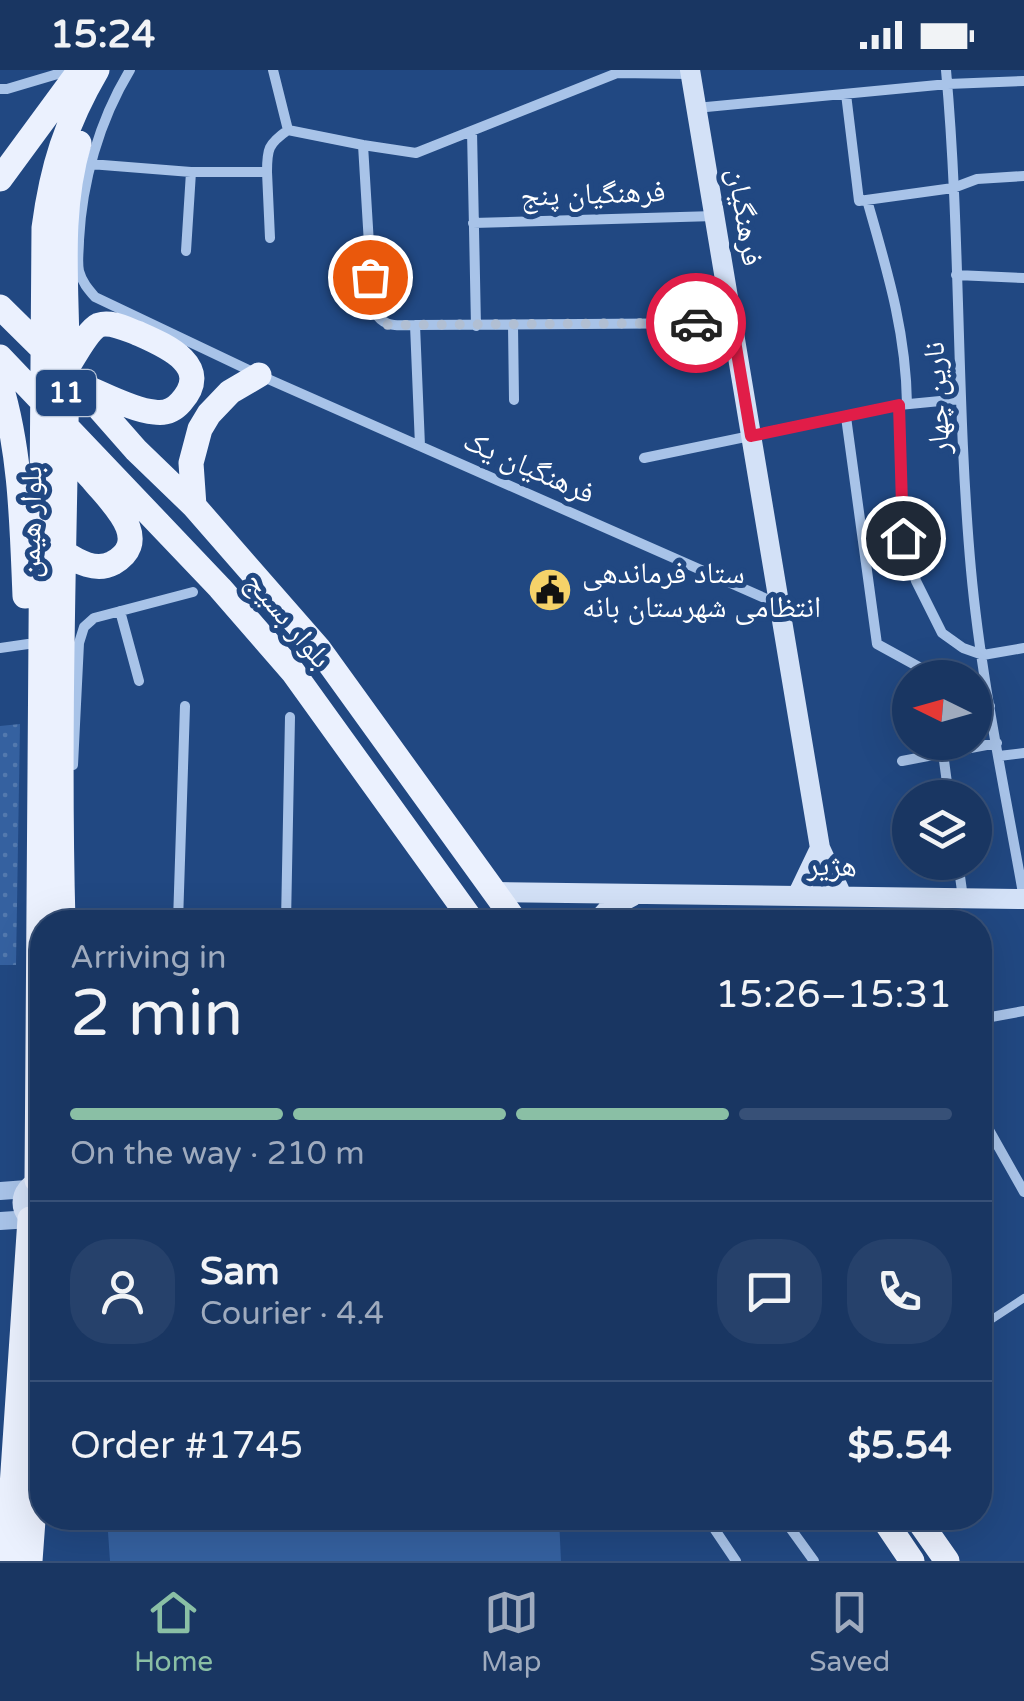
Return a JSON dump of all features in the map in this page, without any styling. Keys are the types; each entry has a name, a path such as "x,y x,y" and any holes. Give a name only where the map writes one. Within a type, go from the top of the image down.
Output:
{"main road":[{"path":"0,179 76,70"},
{"name":"بلوار هیمن","path":"40,910 44,228 60,148 97,70"},
{"name":"بلوار هیمن","path":"63,910 63,546 72,376 64,244 73,165 97,92 110,70"},
{"name":"فرهنگیان","path":"691,72 820,848 842,896"},
{"name":"بلوار بسیج","path":"3,311 72,376 136,450 194,506 318,649 508,910"},
{"name":"11","path":"0,356 12,383 118,507 130,528 129,547 120,559 106,567 76,560 63,546"},
{"path":"194,506 190,462 200,430 230,392 259,376"},
{"path":"12,383 8,408 20,494 30,696 40,732"},
{"name":"بلوار بسیج","path":"12,383 232,602 293,672 464,910"},
{"path":"358,761 384,743"},
{"path":"797,896 820,848"},
{"name":"هژیر","path":"495,892 1024,899"},
{"path":"607,910 640,893"},
{"path":"30,1190 22,1202 30,1215"},
{"path":"30,1304 14,1519 30,1561"},
{"path":"7,1561 30,1449"},
{"path":"891,1530 912,1561"},
{"path":"925,1530 947,1561"}],"street":[{"path":"0,89 76,70"},
{"path":"130,70 90,164 191,172 267,172"},
{"path":"273,70 288,130"},
{"name":"نارین چهار","path":"946,70 971,571 984,660"},
{"path":"270,238 267,150 288,130 416,152 616,72 691,72"},
{"path":"696,108 948,84 1024,81"},
{"path":"846,94 863,200 904,342 903,538 916,581 942,633 963,648 983,655 1024,648"},
{"path":"472,131 476,326"},
{"path":"363,145 372,310 388,325 732,323"},
{"name":"فرهنگیان یک","path":"90,164 78,269 84,285 95,297 259,376 779,604"},
{"path":"186,251 191,172"},
{"path":"863,200 953,188 977,179 1024,176"},
{"name":"فرهنگیان پنج","path":"472,222 714,216"},
{"path":"956,275 1024,278"},
{"path":"513,325 514,400"},
{"path":"415,326 420,446"},
{"path":"644,458 903,405 961,399"},
{"path":"846,417 877,644 906,660"},
{"path":"61,856 71,789 79,643 84,627 94,618 193,592"},
{"path":"120,611 139,681"},
{"path":"0,648 28,644"},
{"path":"178,910 185,706"},
{"path":"286,910 290,716"},
{"name":"نارین چهار","path":"992,717 1019,838 1024,899"},
{"path":"992,744 997,743"},
{"path":"999,756 1024,753"},
{"path":"902,761 907,760"},
{"path":"960,880 963,898"},
{"path":"992,1017 1024,1011"},
{"path":"992,1135 1024,1192"},
{"path":"0,1191 30,1184"},
{"path":"0,1221 30,1222"},
{"path":"715,1530 736,1561"},
{"path":"792,1530 814,1561"}],"lane":[{"path":"992,1318 1024,1298"}],"shaded area":[{"path":"20,724 16,965 0,965 0,726"},
{"path":"108,1530 560,1530 561,1561 110,1561"}],"way so far":[{"path":"370,277 372,310 388,325 696,323"}],"place":[{"name":"ستاد فرماندهی انتظامی شهرستان بانه","path":"550,590"}],"route":[{"path":"696,323 732,323 751,436 899,405 903,538"}]}
